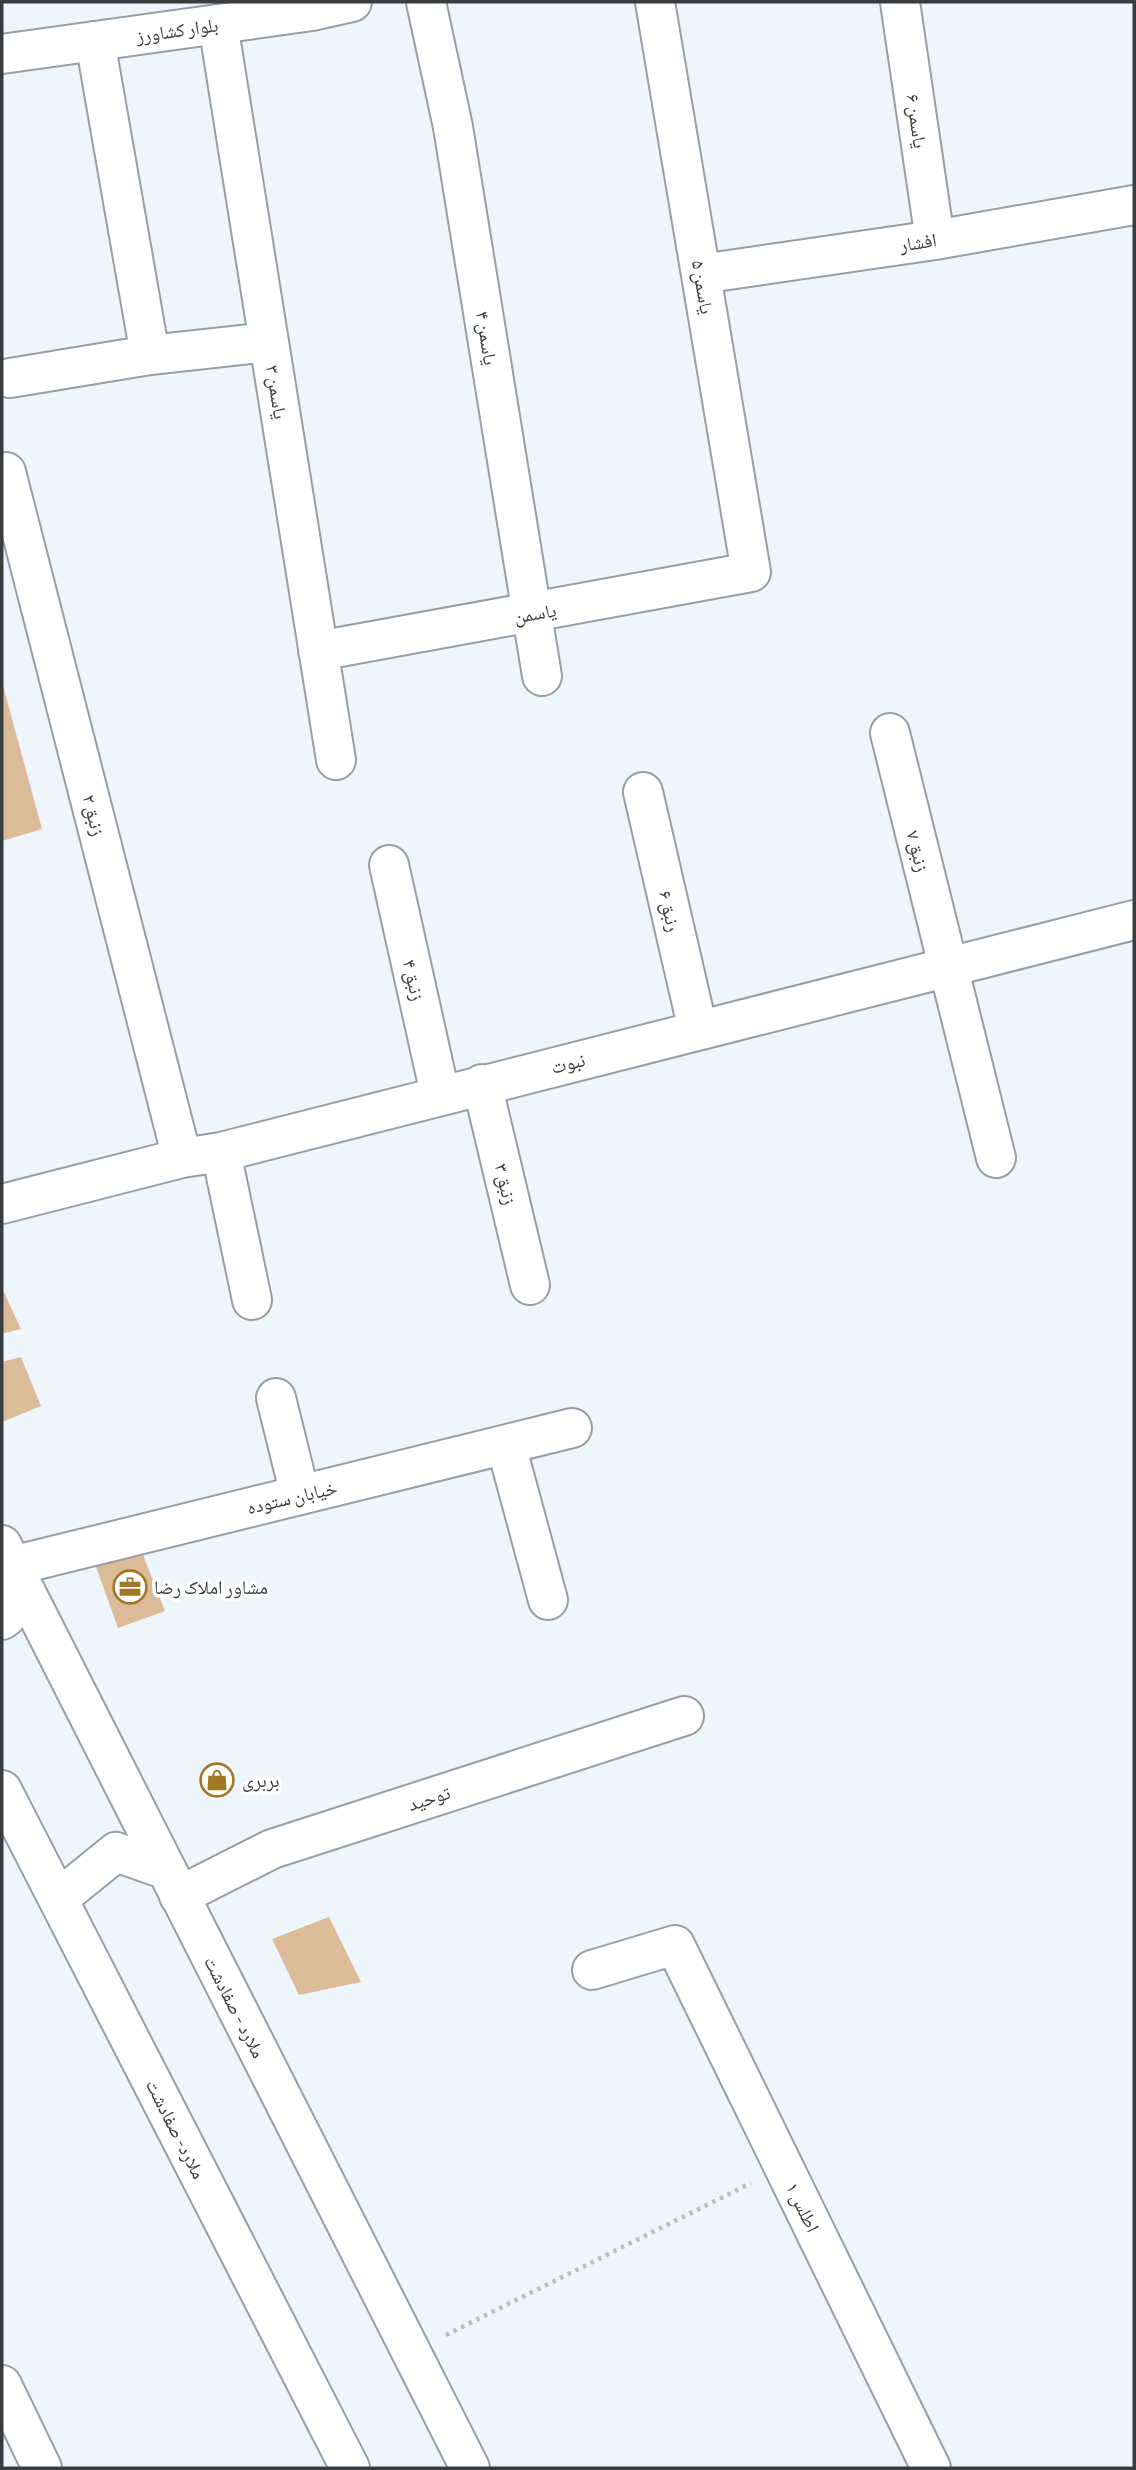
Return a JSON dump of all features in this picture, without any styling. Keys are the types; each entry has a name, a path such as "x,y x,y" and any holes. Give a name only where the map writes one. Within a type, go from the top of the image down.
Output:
{"main road":[{"name":"بلوار کشاورز","path":"2,54 312,11 352,2"},
{"name":"یاسمن ۴","path":"426,2 453,127 542,676"},
{"name":"یاسمن ۵","path":"655,2 751,572"},
{"name":"یاسمن ۶","path":"900,2 934,240"},
{"name":"یاسمن ۳","path":"218,24 336,761"},
{"path":"95,41 150,355"},
{"name":"افشار","path":"701,274 934,240 1134,205"},
{"path":"10,378 150,355 269,342"},
{"name":"زنبق ۲","path":"4,472 182,1158"},
{"name":"یاسمن","path":"318,651 751,572"},
{"name":"زنبق ۷","path":"890,733 996,1158"},
{"name":"رنبق ۶","path":"643,792 698,1030"},
{"name":"زنبق ۴","path":"389,865 440,1094"},
{"name":"نبوت","path":"2,1204 182,1158 221,1152 440,1094 1134,920"},
{"name":"زنبق ۳","path":"482,1084 530,1285"},
{"path":"221,1152 252,1300"},
{"path":"276,1398 300,1495"},
{"name":"خیابان ستوده","path":"7,1555 300,1495 572,1427"},
{"path":"506,1445 548,1600"},
{"path":"2,1620 6,1617 7,1555"},
{"name":"ملارد - صفادشت","path":"7,1555 470,2468"},
{"name":"توحید","path":"173,1883 684,1716"},
{"name":"ملارد- صفادشت","path":"2,1790 350,2468"},
{"path":"58,1899 117,1852 173,1883"},
{"name":"اطلس ۱","path":"592,1970 675,1945 931,2468"},
{"path":"2,2385 42,2468"}],"path":[{"path":"411,2353 783,2166"}],"building":[{"path":"2,682 42,829 2,841"},
{"path":"2,1288 21,1329 2,1334"},
{"path":"21,1357 41,1406 2,1422 2,1362"},
{"name":"مشاور املاک رضا","path":"140,1547 165,1611 118,1628 95,1564"},
{"path":"329,1917 361,1982 299,1995 272,1939"}],"place":[{"name":"مشاور املاک رضا","path":"130,1587"},
{"name":"بربری","path":"217,1780"}]}
